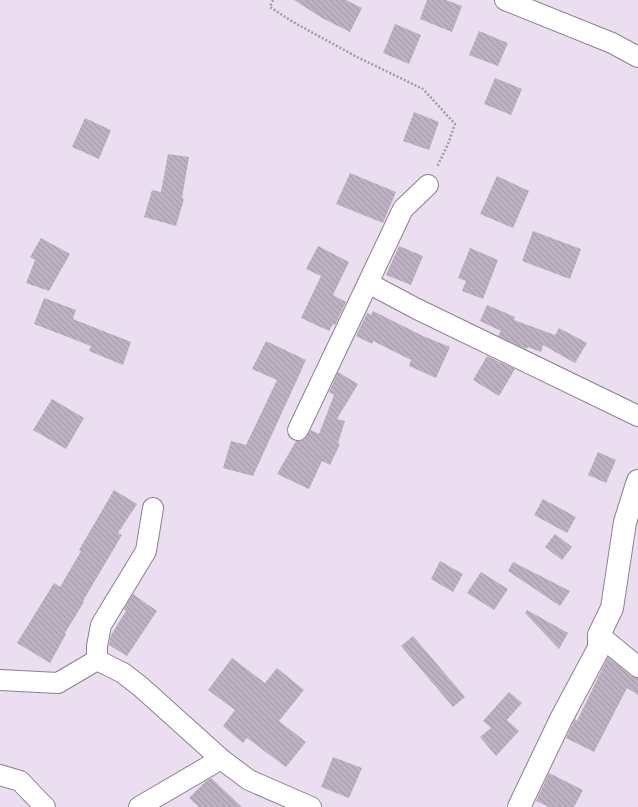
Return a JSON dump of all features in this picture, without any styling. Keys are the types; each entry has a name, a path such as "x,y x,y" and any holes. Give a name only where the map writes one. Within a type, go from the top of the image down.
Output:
{"street":[{"path":"505,0 612,43 638,57"},
{"path":"298,430 403,208 428,185"},
{"path":"368,283 417,309 638,416"},
{"path":"520,807 561,719 599,648 599,635 612,608 625,522 638,481"},
{"path":"98,660 97,646 101,625 146,552 153,508"},
{"path":"599,635 638,667"},
{"path":"0,680 58,682 98,660"},
{"path":"98,660 123,674 141,687 221,759 249,780 311,807"},
{"path":"140,807 221,759"},
{"path":"0,775 20,781 45,807"}],"path":[{"path":"273,0 270,6 293,22 357,57 423,89 455,124 448,144 428,185"}],"building":[{"path":"294,0 346,0 362,8 350,32 322,18"},
{"path":"427,0 446,0 462,6 452,32 420,19"},
{"path":"395,24 421,35 409,64 383,53"},
{"path":"479,31 508,43 498,66 469,55"},
{"path":"495,78 522,89 511,115 484,104"},
{"path":"414,112 439,122 429,150 403,141"},
{"path":"85,118 111,130 99,159 72,147"},
{"path":"168,154 189,157 182,198 184,199 176,226 144,217 152,190 161,192"},
{"path":"350,173 396,192 383,223 336,204"},
{"path":"497,176 529,191 513,228 480,214"},
{"path":"533,231 581,249 570,279 522,261"},
{"path":"41,238 70,254 49,291 26,283 35,260 30,257"},
{"path":"318,246 349,262 333,295 346,302 335,325 333,324 329,331 301,318 321,276 306,269"},
{"path":"399,246 423,256 411,285 386,275"},
{"path":"470,248 498,260 483,299 462,291 466,281 458,278"},
{"path":"44,298 76,310 73,319 131,342 123,365 89,351 91,346 34,324"},
{"path":"487,305 515,317 514,320 555,335 559,328 587,343 575,363 543,345 541,352 528,347 526,349 498,336 501,331 480,321"},
{"path":"373,311 423,336 450,347 436,378 409,366 411,360 373,341 372,344 356,336 367,313 371,315"},
{"path":"266,341 306,360 253,476 223,468 231,441 246,445 277,380 252,369"},
{"path":"487,356 515,369 499,396 473,380"},
{"path":"338,372 358,384 337,419 345,421 338,443 340,444 330,465 322,461 309,489 277,474 296,441 305,439 311,430 319,434 334,395 329,392"},
{"path":"52,399 84,418 66,449 33,430"},
{"path":"598,452 616,460 606,483 588,475"},
{"path":"114,490 137,504 118,533 122,535 65,633 66,634 50,663 17,643 54,583 60,587 81,551 79,550"},
{"path":"543,499 576,517 567,533 534,515"},
{"path":"555,534 572,547 562,560 545,547"},
{"path":"440,561 463,574 453,592 431,579"},
{"path":"513,562 570,591 560,606 508,571"},
{"path":"481,572 508,589 494,610 467,593"},
{"path":"133,594 157,611 127,656 109,645 111,635 126,611 124,609"},
{"path":"527,610 568,633 559,649 525,613"},
{"path":"413,636 465,697 453,707 401,646"},
{"path":"608,657 631,676 638,678 638,695 627,688 594,752 566,738 575,719 577,721"},
{"path":"232,658 265,683 277,668 304,690 279,721 306,742 286,767 247,738 243,743 223,726 235,710 208,690"},
{"path":"509,692 522,703 507,720 519,731 496,756 480,737 491,728 483,721"},
{"path":"333,757 362,768 349,798 321,787"},
{"path":"549,773 583,790 574,807 549,807 536,801"},
{"path":"211,778 242,807 199,807 189,798"}]}
